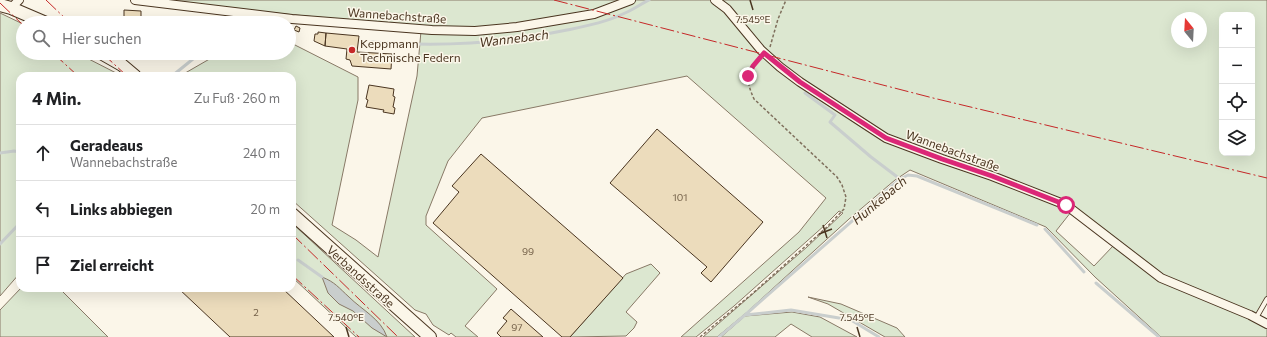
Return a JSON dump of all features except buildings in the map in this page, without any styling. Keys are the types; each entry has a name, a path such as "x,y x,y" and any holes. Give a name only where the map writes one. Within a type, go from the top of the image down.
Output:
{"main road":[{"path":"10,4 33,16"},
{"path":"113,60 131,72"},
{"name":"Verbandsstraße","path":"296,218 430,337"}],"street":[{"name":"Wannebachstraße","path":"135,0 267,16"},
{"name":"Wannebachstraße","path":"296,19 432,30 475,31 517,27 594,14 631,0"},
{"name":"Wannebachstraße","path":"715,0 727,10 766,55 800,82 886,138 992,176 1066,205 1161,278 1267,324"}],"lane":[{"path":"1256,318 1267,299"}],"path":[{"path":"700,337 752,294 827,227 844,209 846,203 846,197 842,185 837,177 754,99 748,86 748,76 753,66 766,55 786,0"}],"green space":[{"path":"157,0 626,0 593,12 518,25 475,29 433,28 232,9"},
{"path":"634,0 711,0 765,49 729,7 720,0 1267,0 1267,299 1256,318 1159,281 1267,327 1267,337 1161,337 1095,277 1046,227 910,170 895,180 849,219 746,313 717,337 703,337 807,247 843,213 839,211 734,306 696,337 681,337 799,232 826,198 687,76 482,118 448,161 426,216 426,225 497,289 465,326 478,337 456,337 451,333 449,335 433,325 426,314 415,310 296,204 296,72 187,72 208,60 296,60 296,46 358,77 358,100 332,225 356,240 378,257 417,76 421,31 518,30","holes":["1071,212 1113,246 1094,266 1056,231"]},
{"path":"0,13 16,21 16,60 91,60 114,72 16,72 16,278 0,296"},
{"path":"296,227 415,337 356,337 296,281"},
{"path":"651,264 660,273 626,312 637,322 634,328 626,336 570,337 626,274"},
{"path":"17,292 63,292 108,337 0,337 0,310"},
{"path":"808,297 841,304 897,328 905,337 885,337 828,304"},
{"path":"792,312 820,317 857,337 812,337 791,324 775,337 721,337 745,316"}],"shaded area":[{"path":"322,277 337,286 371,315 380,325 387,337 372,328 353,311 339,304 328,293"}],"waterway":[{"name":"Wannebach","path":"372,42 421,44 470,43 543,35 604,21 618,16 649,0"},
{"name":"Wannebach","path":"177,72 192,60"},
{"path":"805,93 835,115 830,122 871,157 900,179"},
{"path":"0,153 16,151"},
{"name":"Hunkebach","path":"745,315 900,179 908,175 917,176 1037,225"},
{"name":"Wannebach","path":"0,244 16,227"},
{"name":"Hunkebach","path":"1045,229 1084,272"},
{"path":"298,260 322,277"},
{"name":"Hunkebach","path":"1096,283 1159,337"},
{"path":"719,337 745,315 791,310 851,320 879,337"}],"power":[{"path":"46,0 63,16"},
{"path":"554,0 933,98 1267,178"},
{"path":"0,3 16,18"},
{"path":"61,60 74,72"},
{"path":"110,60 123,72"},
{"path":"296,238 398,337"},
{"path":"296,279 359,337"}],"place":[{"name":"Keppmann Technische Federn","path":"352,50"}],"route":[{"path":"748,76 753,66 764,53 800,82 886,138 992,176 1066,205"}]}
